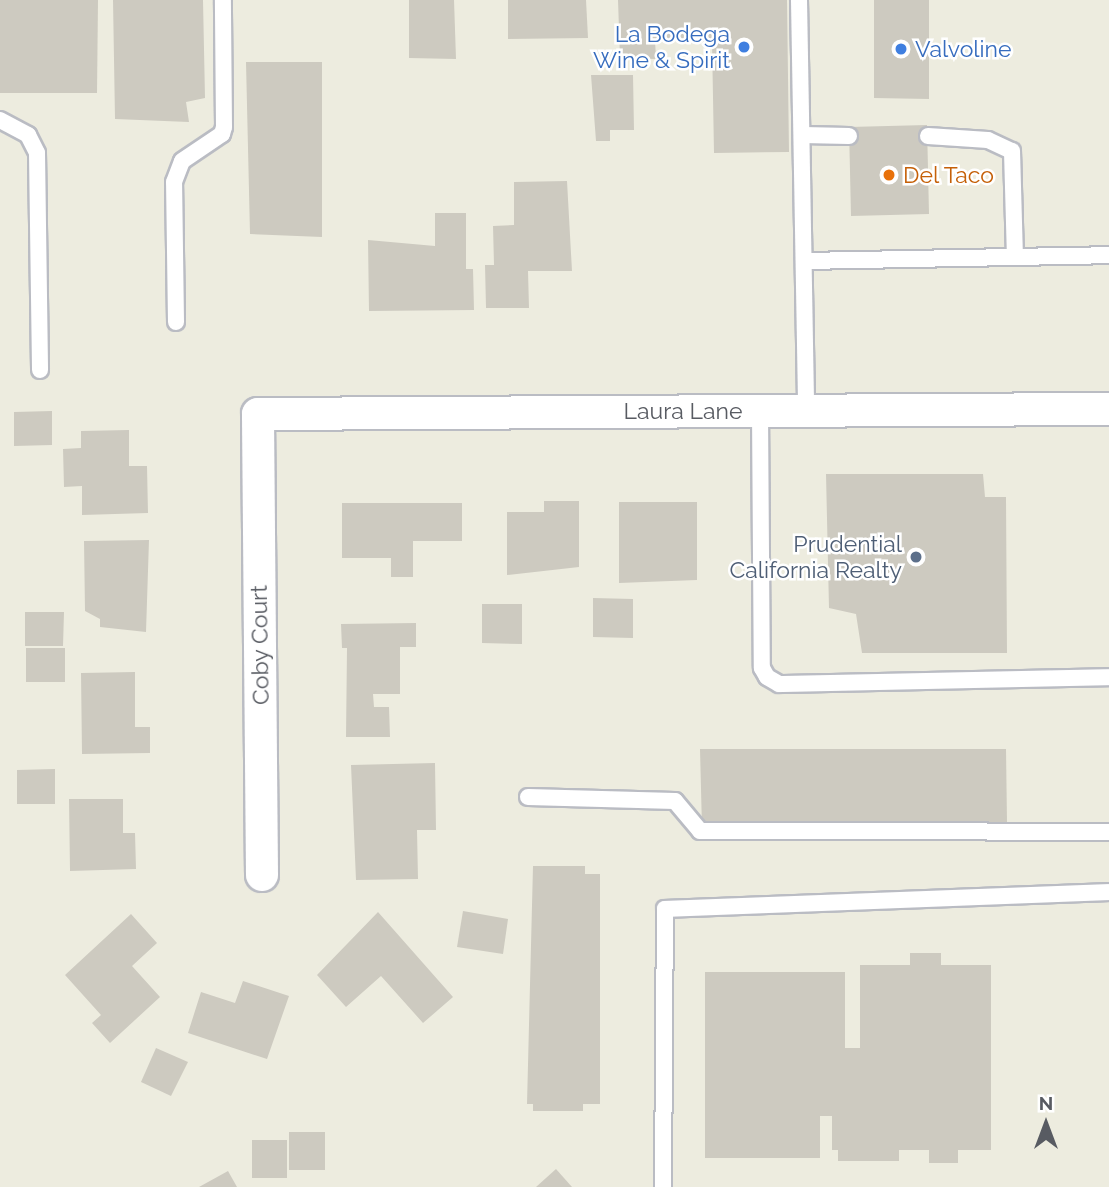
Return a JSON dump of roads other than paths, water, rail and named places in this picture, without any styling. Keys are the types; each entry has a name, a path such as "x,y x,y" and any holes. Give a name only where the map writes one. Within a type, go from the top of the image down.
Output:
{"street":[{"name":"Laura Lane","path":"258,414 1109,409"},
{"name":"Coby Court","path":"258,414 262,876"}],"lane":[{"path":"176,322 174,182 182,161 222,134 224,127 223,0"},
{"path":"799,0 806,411"},
{"path":"0,120 28,135 37,153 40,370"},
{"path":"803,135 849,136"},
{"path":"928,136 988,140 1012,151 1015,257"},
{"path":"805,261 1109,255"},
{"path":"760,411 762,667 767,677 779,684 1109,677"},
{"path":"528,797 675,801 700,831 1109,832"},
{"path":"663,1187 665,909 1109,892"}],"place":[{"name":"La Bodega Wine & Spirit","path":"744,47"},
{"name":"Valvoline","path":"901,49"},
{"name":"Del Taco","path":"889,175"},
{"name":"Prudential California Realty","path":"916,557"}]}
